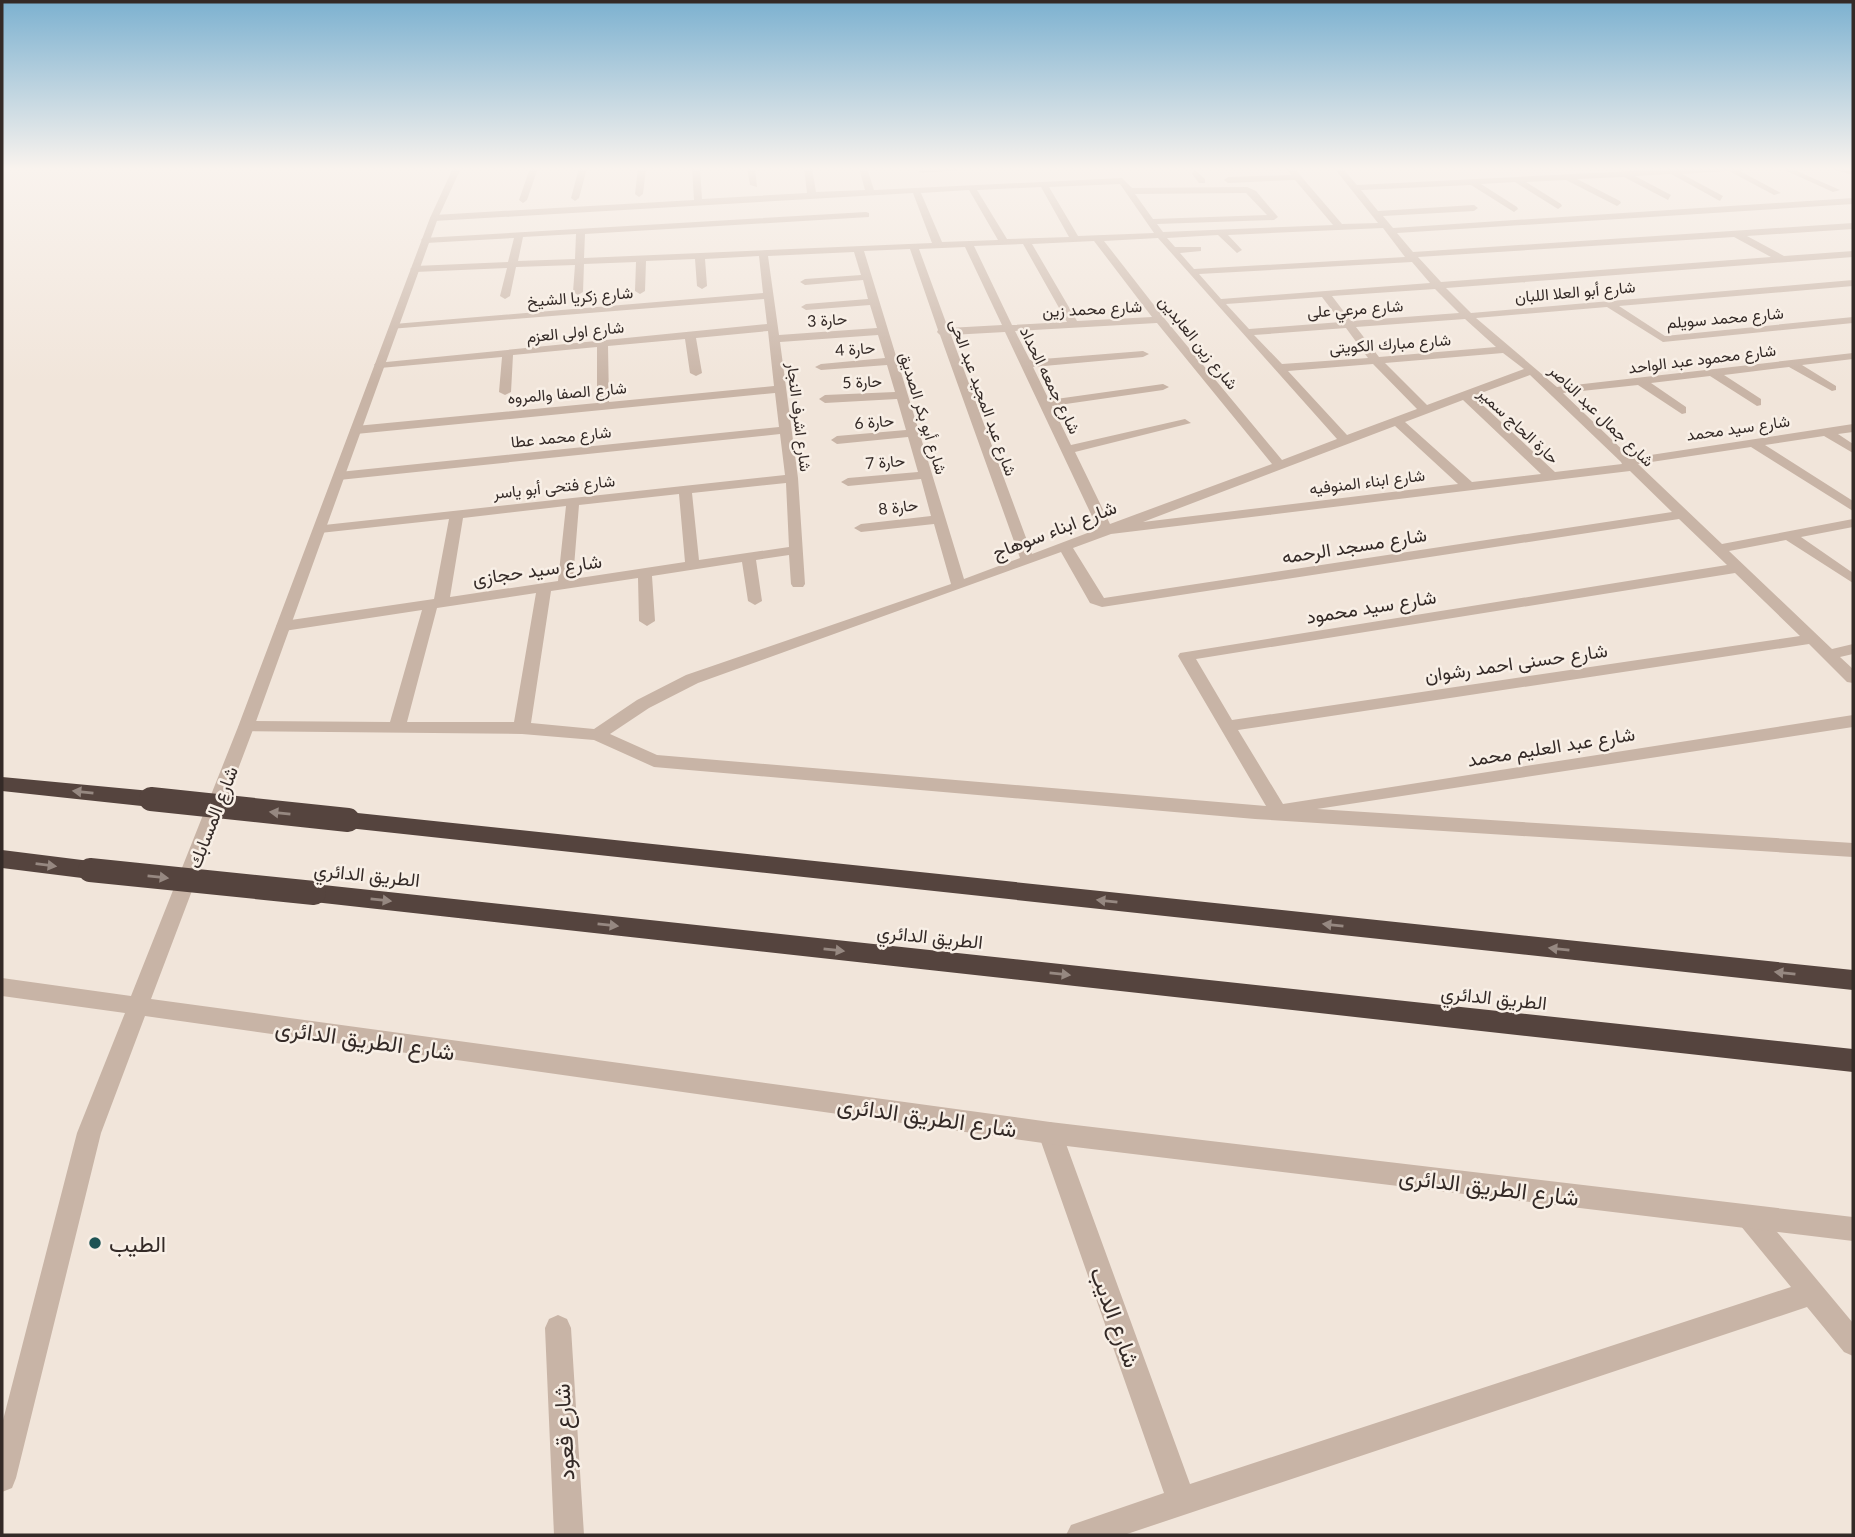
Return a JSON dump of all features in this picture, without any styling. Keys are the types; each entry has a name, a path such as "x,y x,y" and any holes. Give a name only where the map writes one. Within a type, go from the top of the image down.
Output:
{"highway":[{"path":"2,783 1853,980"},
{"name":"الطريق الدائري","path":"2,859 1853,1061"}],"street":[{"path":"426,240 431,240"},
{"name":"شارع المسابك","path":"2,1478 89,1133 246,727 426,240"},
{"path":"505,296 518,240"},
{"path":"578,292 580,240"},
{"path":"619,240 700,256"},
{"path":"415,269 466,262 513,264 579,261 646,246 717,240 763,253 796,246 875,248 1057,240"},
{"path":"700,256 717,240"},
{"path":"873,240 875,248"},
{"path":"936,240 938,245"},
{"name":"شارع زين العابدين","path":"1098,240 1160,320 1279,464"},
{"path":"1164,240 1345,440"},
{"path":"1227,240 1237,250"},
{"name":"شارع جمال عبد الناصر","path":"1397,240 1467,316 1504,350 1532,370 1853,678"},
{"path":"1191,272 1644,240"},
{"path":"1747,240 1783,260"},
{"path":"1026,241 1074,325"},
{"name":"شارع جمعه الحداد","path":"968,244 1106,530"},
{"path":"640,292 646,246"},
{"name":"شارع عبد المجيد عبد الحى","path":"913,246 942,332 1027,559"},
{"name":"شارع أبو بكر الصديق","path":"858,248 959,586"},
{"path":"1172,250 1198,248"},
{"name":"شارع اشرف النجار","path":"763,253 792,478 798,584"},
{"path":"1218,302 1853,254"},
{"path":"700,256 702,286"},
{"path":"805,282 867,277"},
{"name":"شارع أبو العلا اللبان","path":"1467,316 1853,283"},
{"path":"1325,294 1376,360 1426,411"},
{"name":"شارع زكريا الشيخ","path":"394,327 768,296"},
{"path":"806,307 874,302"},
{"name":"شارع محمد سويلم","path":"1609,304 1656,337 1665,339 1853,320"},
{"name":"شارع مرعي على","path":"1246,332 1467,316"},
{"name":"شارع محمد زين","path":"942,332 1160,320"},
{"name":"حارة 3","path":"773,333 883,331"},
{"name":"شارع اولى العزم","path":"380,365 690,335 773,333"},
{"path":"690,335 696,373"},
{"path":"601,344 603,406"},
{"name":"شارع مبارك الكويتى","path":"1279,368 1504,350"},
{"path":"505,392 508,353"},
{"path":"1025,364 1143,354"},
{"name":"شارع محمود عبد الواحد","path":"1554,391 1853,356"},
{"name":"حارة 4","path":"821,367 892,361"},
{"path":"1790,363 1832,388"},
{"name":"شارع ابناء سوهاج","path":"597,735 643,704 692,679 959,586 1532,370"},
{"path":"1712,372 1756,402"},
{"path":"1640,381 1682,410"},
{"path":"1045,404 1163,387"},
{"name":"شارع الصفا والمروه","path":"356,430 781,390"},
{"name":"حارة 5","path":"825,399 902,395"},
{"name":"حارة الحاج سمير","path":"1465,396 1552,477"},
{"path":"1397,421 1469,487"},
{"path":"1068,450 1185,424"},
{"name":"شارع سيد محمد","path":"1630,464 1853,428"},
{"name":"شارع محمد عطا","path":"339,476 786,430"},
{"path":"1826,432 1853,449"},
{"name":"حارة 6","path":"837,440 914,433"},
{"path":"1753,443 1853,507"},
{"name":"شارع ابناء المنوفيه","path":"1106,530 1552,477 1630,464"},
{"name":"حارة 7","path":"848,482 926,475"},
{"name":"شارع فتحى أبو ياسر","path":"320,529 792,478"},
{"path":"685,489 692,566"},
{"path":"565,584 573,502"},
{"path":"397,727 436,603 457,514"},
{"name":"شارع مسجد الرحمه","path":"1064,545 1095,600 1102,603 1683,514"},
{"name":"حارة 8","path":"861,528 939,519"},
{"path":"1718,549 1853,523"},
{"path":"1788,535 1853,579"},
{"name":"شارع سيد حجازى","path":"284,626 796,550"},
{"path":"748,557 755,601"},
{"name":"شارع سيد محمود","path":"1277,809 1186,656 1738,568"},
{"path":"645,573 647,621"},
{"path":"522,728 544,587"},
{"name":"شارع حسنى احمد رشوان","path":"1227,726 1812,639"},
{"path":"1829,655 1853,649"},
{"name":"شارع عبد العليم محمد","path":"1255,812 1853,721"},
{"path":"246,727 522,728 597,735 654,761 1255,812 1853,850"},
{"name":"شارع الطريق الدائرى","path":"2,987 1050,1133 1853,1229"},
{"name":"شارع الديب","path":"1050,1133 1182,1502"},
{"path":"1749,1217 1853,1343"},
{"path":"1081,1535 1812,1293"},
{"name":"شارع قعود","path":"558,1328 569,1535"}],"place":[{"name":"الطيب","path":"95,1243"}]}
